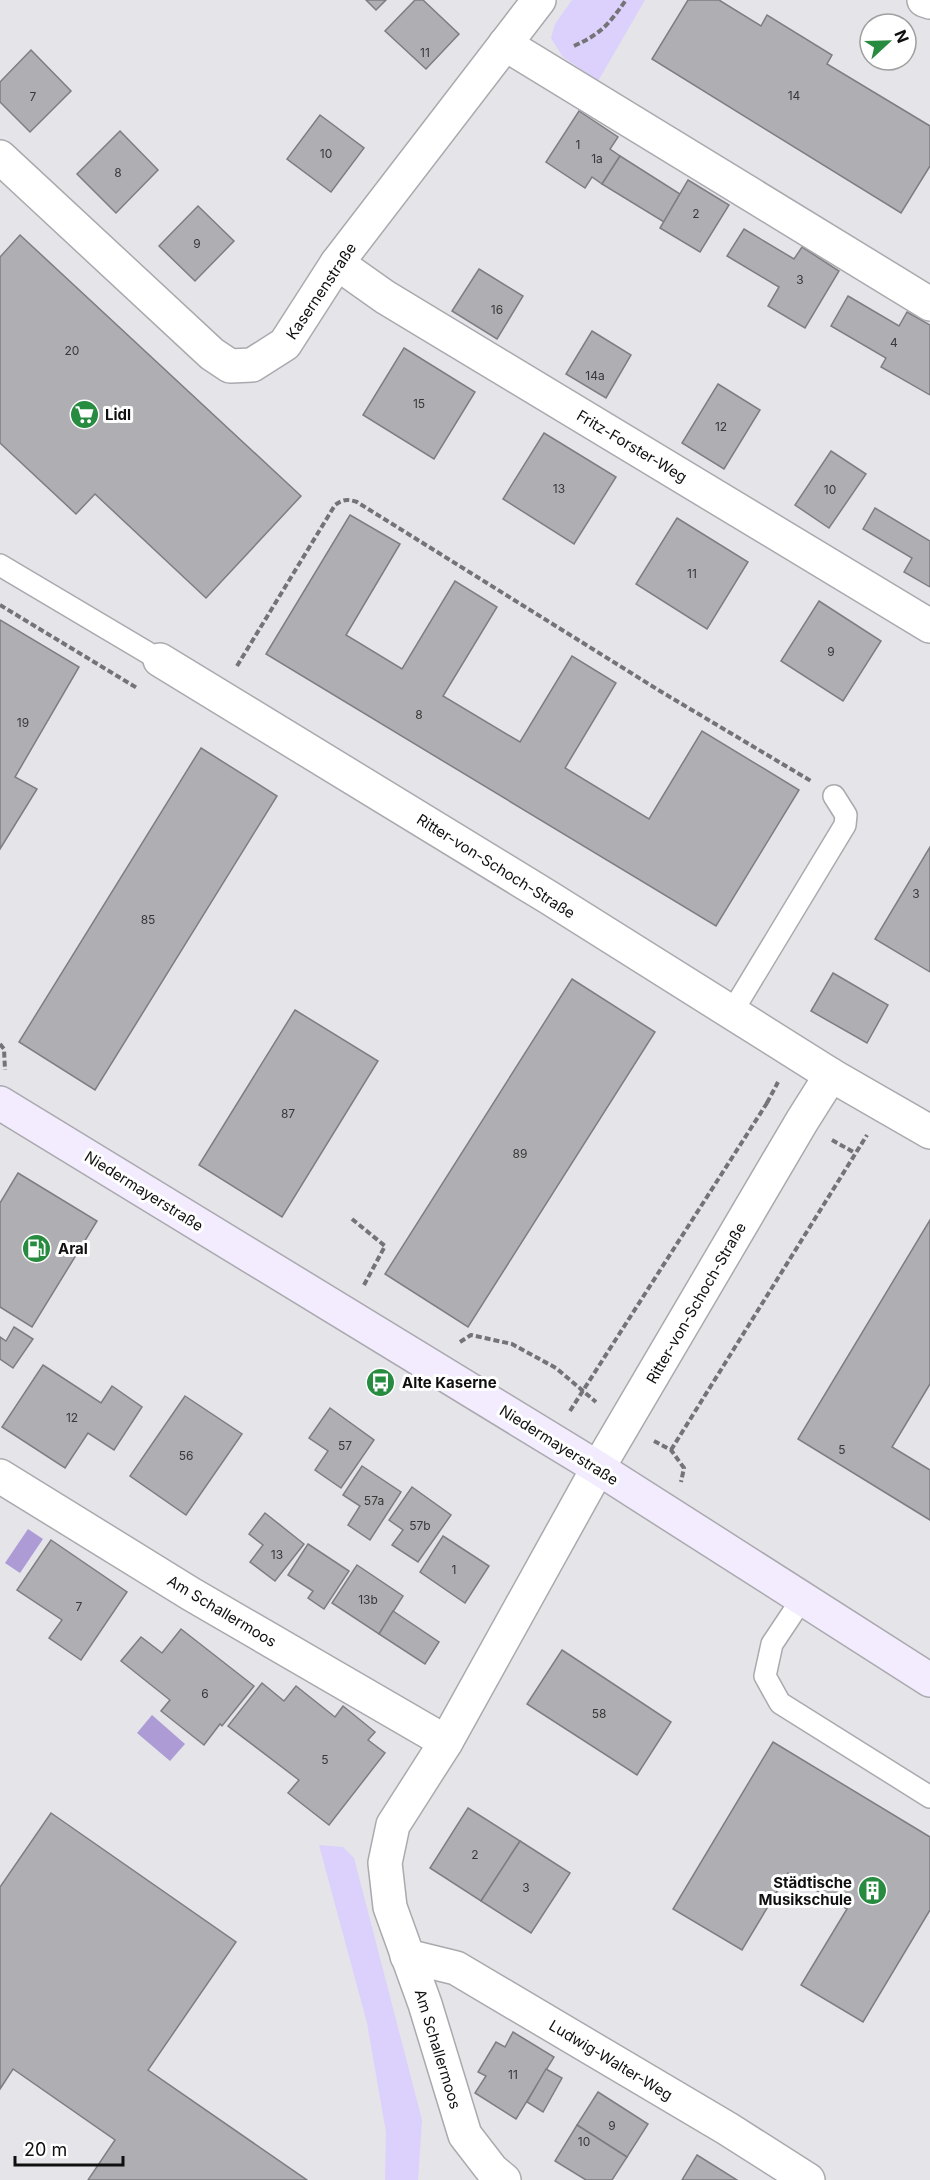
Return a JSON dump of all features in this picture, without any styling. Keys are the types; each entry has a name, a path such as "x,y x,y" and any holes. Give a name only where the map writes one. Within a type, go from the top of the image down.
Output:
{"main road":[{"name":"Niedermayerstraße","path":"0,1103 598,1468 930,1680"}],"street":[{"name":"Kasernenstraße","path":"0,157 212,354 230,366 252,364 285,344 337,263 539,0"},
{"path":"924,0 930,2"},
{"path":"505,45 930,304"},
{"name":"Fritz-Forster-Weg","path":"337,263 385,297 930,626"},
{"name":"Ritter-von-Schoch-Straße","path":"160,660 548,897 831,1075 886,1107 928,1126"},
{"name":"Ritter-von-Schoch-Straße","path":"598,1468 831,1075"},
{"name":"Am Schallermoos","path":"504,2180 492,2170 465,2135 425,2004 390,1907 385,1863 393,1825 446,1742 598,1468"},
{"name":"Am Schallermoos","path":"0,1476 191,1594 446,1742"},
{"name":"Ludwig-Walter-Weg","path":"407,1956 456,1968 728,2129 808,2180"}],"lane":[{"path":"0,565 160,660"},
{"path":"732,1012 846,825 846,816 834,796"},
{"path":"802,1599 772,1644 765,1676 780,1703 930,1797"}],"path":[{"path":"566,49 596,36 609,25 626,0"},
{"path":"218,696 335,505 342,500 349,499 834,796"},
{"path":"427,1364 471,1335 512,1344 556,1368 582,1392 625,1425 671,1450 855,1153 886,1107"},
{"path":"348,1316 385,1246 352,1219"}],"shaded area":[{"path":"572,0 645,0 598,81 563,57 551,38 555,24"},
{"path":"28,1529 43,1539 20,1573 5,1563"},
{"path":"152,1715 185,1744 170,1761 137,1733"},
{"path":"319,1845 343,1847 354,1858 422,2120 418,2180 385,2180 386,2132 367,2023"}],"building":[{"path":"366,0 386,0 376,10"},
{"path":"415,0 423,0 459,34 426,69 385,31"},
{"path":"688,0 719,0 761,26 767,15 832,55 827,64 930,126 930,166 901,213 652,59"},
{"path":"31,50 71,91 30,132 0,102 0,82"},
{"path":"579,111 618,137 610,149 620,156 602,184 592,177 585,188 546,162"},
{"path":"320,115 364,148 331,192 287,159"},
{"path":"120,131 158,170 116,213 77,174"},
{"path":"620,156 680,194 664,222 602,184"},
{"path":"688,180 729,205 700,252 660,228"},
{"path":"198,206 234,241 195,281 159,246"},
{"path":"744,229 794,259 802,247 839,271 805,328 768,306 779,287 727,256"},
{"path":"20,235 301,496 206,598 95,494 76,514 0,443 0,257"},
{"path":"479,269 523,296 497,339 452,311"},
{"path":"848,296 899,326 907,312 930,325 930,395 881,367 886,358 831,326"},
{"path":"592,331 631,355 606,398 566,374"},
{"path":"404,348 475,392 434,459 363,415"},
{"path":"718,384 760,410 724,469 682,443"},
{"path":"544,433 616,477 574,544 503,499"},
{"path":"831,451 866,474 829,528 795,505"},
{"path":"875,508 930,541 930,587 904,572 912,558 863,529"},
{"path":"350,515 400,544 346,635 402,669 455,581 497,607 443,696 520,742 572,656 616,683 565,768 649,819 702,731 799,790 716,926 266,654"},
{"path":"677,518 748,562 707,629 636,584"},
{"path":"819,601 881,641 843,701 781,661"},
{"path":"0,620 79,667 15,777 37,789 0,849"},
{"path":"201,748 277,796 95,1090 19,1042"},
{"path":"930,847 930,972 875,939"},
{"path":"833,973 888,1005 867,1043 811,1011"},
{"path":"572,979 655,1032 468,1327 385,1274"},
{"path":"295,1010 378,1061 282,1217 199,1165"},
{"path":"18,1173 97,1221 32,1327 0,1307 0,1203"},
{"path":"930,1220 930,1384 892,1447 930,1470 930,1520 798,1439"},
{"path":"14,1327 33,1339 13,1368 0,1359 0,1337 6,1341"},
{"path":"43,1365 101,1403 112,1386 142,1407 114,1450 88,1433 65,1468 2,1427"},
{"path":"185,1396 242,1434 186,1515 130,1476"},
{"path":"330,1408 374,1440 341,1488 315,1470 328,1451 309,1438"},
{"path":"362,1466 401,1492 370,1540 348,1525 360,1506 343,1495"},
{"path":"412,1487 451,1515 418,1562 392,1545 403,1530 389,1520"},
{"path":"265,1513 304,1544 275,1581 250,1562 263,1545 249,1534"},
{"path":"443,1536 489,1566 465,1603 420,1572"},
{"path":"51,1540 127,1592 81,1660 49,1638 62,1620 17,1590"},
{"path":"308,1544 349,1571 324,1609 308,1598 313,1591 288,1575"},
{"path":"357,1565 403,1596 379,1634 332,1603"},
{"path":"393,1611 439,1642 425,1664 379,1634"},
{"path":"181,1629 254,1686 204,1745 161,1711 170,1700 121,1661 141,1637 162,1653"},
{"path":"562,1650 671,1722 637,1775 527,1704"},
{"path":"262,1683 284,1701 296,1686 335,1717 343,1706 375,1732 368,1740 385,1753 329,1825 288,1793 299,1780 228,1726"},
{"name":"Städtische Musikschule","path":"773,1742 930,1837 930,1910 863,2022 801,1985 847,1909 788,1873 742,1950 673,1909"},
{"path":"468,1808 520,1841 481,1901 430,1868"},
{"path":"51,1813 236,1942 148,2070 307,2180 88,2180 115,2140 13,2069 0,2089 0,1887"},
{"path":"520,1841 570,1873 531,1933 481,1901"},
{"path":"513,2032 554,2057 516,2119 475,2093 486,2076 478,2072 496,2042 505,2047"},
{"path":"546,2069 562,2078 543,2112 527,2102"},
{"path":"598,2092 648,2124 627,2157 577,2125"},
{"path":"577,2125 627,2157 612,2180 586,2180 555,2161"},
{"path":"697,2155 737,2180 682,2180"}],"place":[{"name":"Lidl","path":"84,414"},
{"name":"Aral","path":"37,1248"},
{"name":"Alte Kaserne","path":"381,1382"},
{"name":"Städtische Musikschule","path":"873,1891"}]}
